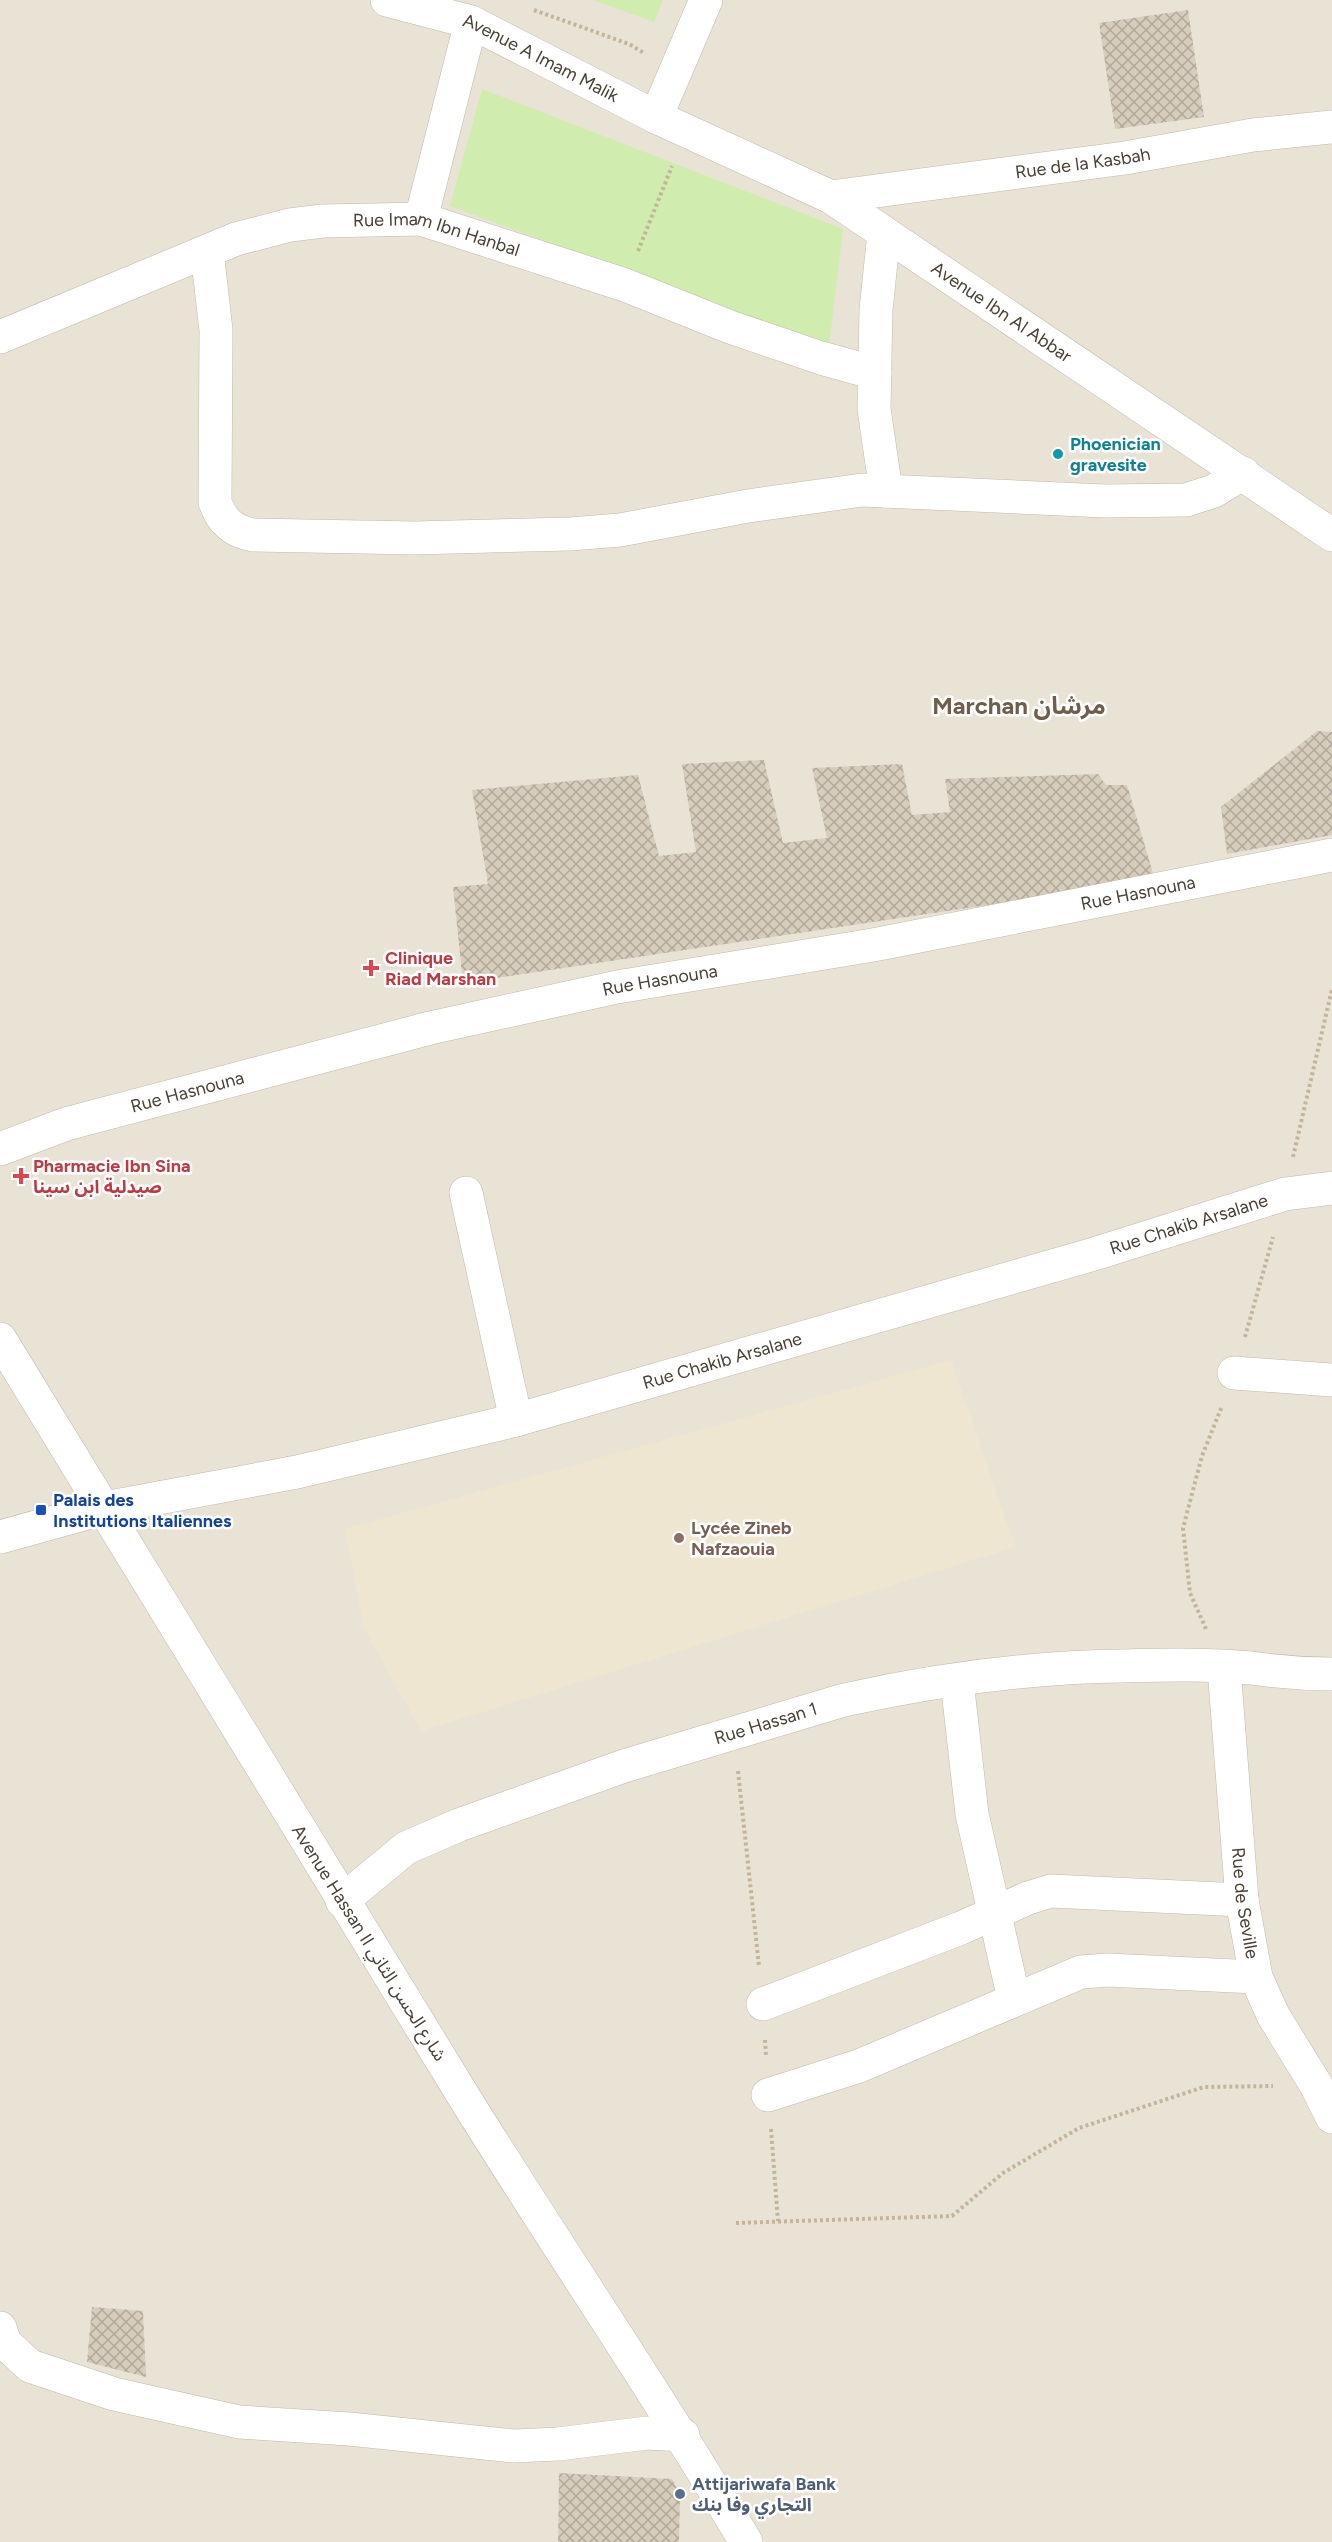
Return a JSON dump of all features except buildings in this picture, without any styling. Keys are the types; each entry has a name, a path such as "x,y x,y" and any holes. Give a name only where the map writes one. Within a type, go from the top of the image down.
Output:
{"street":[{"name":"Avenue A Imam Malik","path":"387,0 471,22 656,117"},
{"path":"656,117 706,0"},
{"path":"420,219 471,22"},
{"name":"Avenue Ibn Al Abbar","path":"656,117 831,197 1332,535"},
{"name":"Rue de la Kasbah","path":"831,197 1125,158 1253,135 1332,127"},
{"name":"Rue Imam Ibn Hanbal","path":"0,337 236,239 290,225 322,221 420,219 625,285 730,327 821,358 875,373"},
{"path":"884,233 876,309 875,373 876,436 886,491"},
{"path":"207,252 216,330 215,502 219,513 235,531 253,535 415,538 570,534 620,530 824,493 886,491 1105,501 1186,500 1214,491 1243,473"},
{"name":"Rue Hasnouna","path":"0,1149 66,1124 452,1023 618,987 884,943 1220,879 1332,855"},
{"name":"Rue Chakib Arsalane","path":"0,1537 105,1508 297,1472 516,1420 1094,1254 1285,1194 1332,1188"},
{"path":"466,1193 516,1420"},
{"name":"Avenue Hassan II شارع الحسن الثاني","path":"0,1339 105,1508 342,1901 488,2136 683,2435 746,2542"},
{"path":"1234,1373 1332,1380"},
{"name":"Rue Hassan 1","path":"342,1901 406,1848 459,1825 613,1770 844,1700 957,1681 1067,1668 1123,1666 1224,1668 1289,1674 1332,1674"},
{"name":"Rue de Seville","path":"1224,1668 1242,1900 1256,1977 1278,2023 1316,2085 1332,2117"},
{"path":"957,1681 972,1814 1014,1999"},
{"path":"763,2004 1051,1891 1242,1900"},
{"path":"768,2095 859,2066 1014,1999 1093,1970 1256,1977"},
{"path":"0,2328 5,2343 30,2366 114,2394 239,2422 349,2429 514,2446 558,2444 647,2433 683,2435"}],"path":[{"path":"1224,1668 1190,1593 1183,1528 1202,1456 1234,1373 1285,1194 1332,989"},
{"path":"736,2223 952,2216 1003,2173 1079,2128 1204,2087 1316,2085"}],"shaded area":[{"path":"0,0 1332,0 1332,2542 0,2542"},
{"name":"Lycée Zineb Nafzaouia","path":"951,1360 1015,1547 421,1731 364,1628 345,1529"}],"green space":[{"path":"593,0 663,0 654,22"},
{"path":"482,89 843,229 829,345 450,206"}],"place":[{"name":"Phoenician gravesite","path":"1058,454"},
{"name":"Clinique Riad Marshan","path":"371,968"},
{"name":"Pharmacie Ibn Sina صيدلية ابن سينا","path":"21,1176"},
{"name":"Palais des Institutions Italiennes","path":"41,1510"},
{"name":"Lycée Zineb Nafzaouia","path":"679,1538"},
{"name":"Attijariwafa Bank التجاري وفا بنك","path":"680,2494"}],"district":[{"name":"Marchan مرشان","path":"1019,705"}]}
